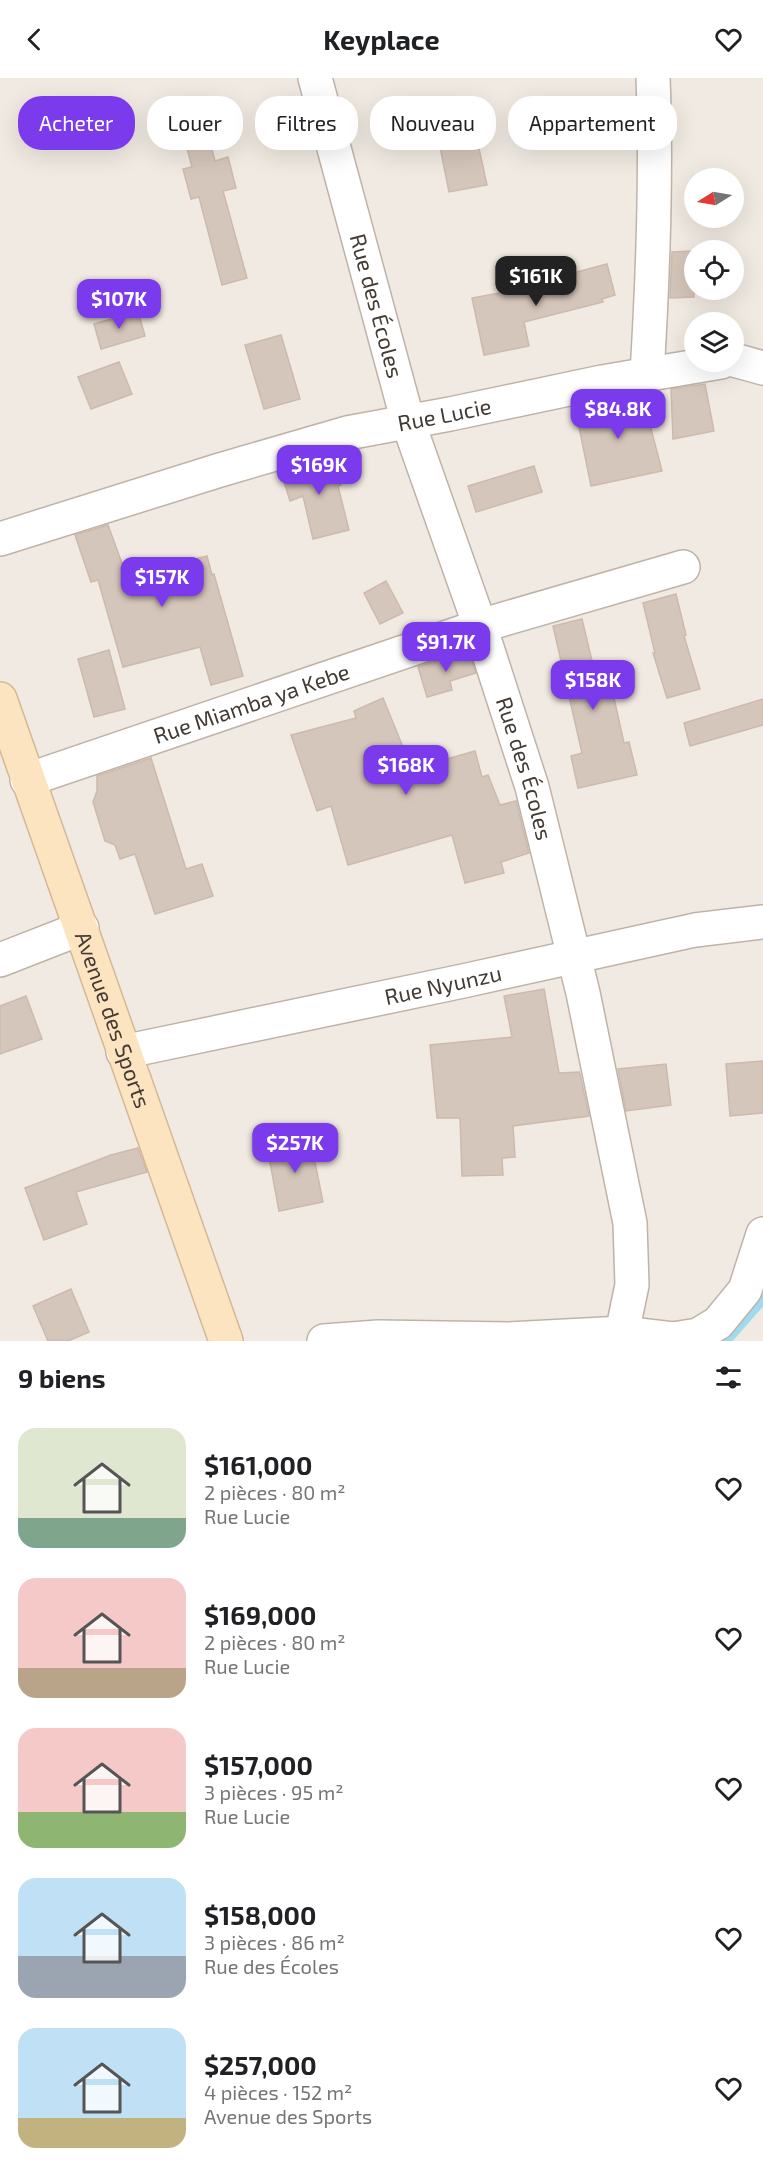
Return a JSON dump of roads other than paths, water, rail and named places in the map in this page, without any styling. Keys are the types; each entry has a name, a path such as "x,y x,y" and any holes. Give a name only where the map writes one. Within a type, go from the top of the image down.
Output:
{"street":[{"name":"Rue des Écoles","path":"315,78 408,422 480,626 532,787 583,993 630,1223 632,1286 622,1333"},
{"path":"647,374 654,258 655,141 652,78"},
{"path":"744,363 763,368"},
{"name":"Rue Lucie","path":"0,540 220,470 347,433 684,368"},
{"name":"Rue Miamba ya Kebe","path":"27,780 480,626 683,567"},
{"name":"Avenue des Sports","path":"0,699 226,1341"},
{"name":"Rue Nyunzu","path":"123,1052 695,930 763,922"},
{"path":"0,960 82,928"},
{"path":"324,1341 378,1336 509,1339 622,1333 673,1339 698,1335 718,1323 745,1290 763,1234"}],"waterway":[{"path":"726,1341 763,1299"}]}
